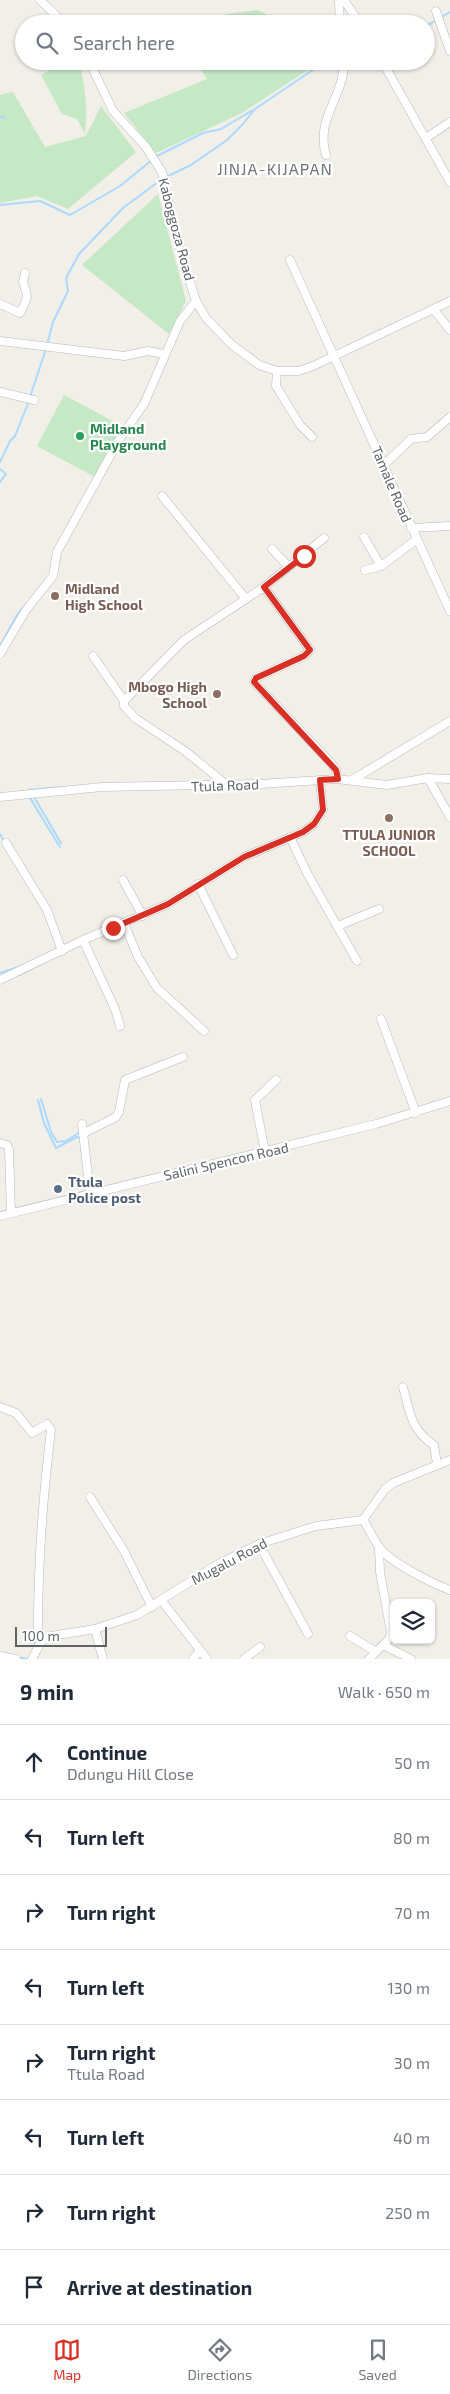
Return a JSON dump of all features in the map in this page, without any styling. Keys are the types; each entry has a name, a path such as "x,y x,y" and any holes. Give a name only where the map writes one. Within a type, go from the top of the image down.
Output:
{"street":[{"path":"40,0 56,15"},
{"path":"339,0 340,15"},
{"path":"344,0 354,15"},
{"path":"438,16 450,51"},
{"name":"Kaboggoza Road","path":"93,70 113,111 146,147 162,172 175,234 196,301 206,318 231,344 259,365 277,371 298,371 450,301"},
{"path":"326,155 322,142 322,132 342,81 343,70"},
{"path":"387,70 450,182"},
{"path":"426,138 450,122"},
{"name":"Tamale Road","path":"290,260 450,611"},
{"path":"0,304 20,313 28,298 28,292 23,282 25,273"},
{"path":"0,654 26,610 53,576 57,552 119,440 144,404 164,354 180,321 196,301"},
{"path":"434,310 450,330"},
{"path":"0,341 124,356 148,351 164,354"},
{"path":"277,371 276,386 300,425 312,437"},
{"path":"0,392 31,399"},
{"path":"384,465 411,439 427,437 450,417"},
{"path":"162,496 246,599"},
{"path":"411,528 450,526"},
{"path":"364,536 381,566"},
{"path":"124,701 184,640 264,587 324,538"},
{"path":"365,570 381,566 416,540"},
{"path":"272,549 289,567"},
{"path":"264,587 310,650 304,656 256,678 254,682 331,763 336,770 338,779"},
{"path":"92,656 124,701 124,706 135,718 185,751 227,785"},
{"path":"352,780 450,721"},
{"path":"428,778 450,817"},
{"name":"Ttula Road","path":"0,797 102,787 227,785 338,779 388,785 428,778 450,779"},
{"path":"0,980 83,940 168,904 244,857 309,828 320,817 323,803 320,780"},
{"path":"290,837 307,873 357,961"},
{"path":"6,843 47,910 62,951"},
{"path":"123,880 143,916"},
{"path":"198,884 233,955"},
{"path":"338,926 379,909"},
{"path":"124,923 138,958 157,988 204,1031"},
{"path":"83,940 115,1009 120,1026"},
{"path":"381,1018 416,1112"},
{"path":"84,1133 116,1117 119,1112 125,1080 183,1057"},
{"path":"264,1152 255,1100 276,1080"},
{"name":"Salini Spencon Road","path":"0,1216 264,1152 416,1112 450,1101"},
{"path":"82,1124 90,1193"},
{"path":"0,1143 7,1145 9,1149 11,1213"},
{"path":"403,1387 412,1421 418,1432 434,1445 437,1464"},
{"path":"0,1407 16,1413 32,1433 47,1424 51,1430 46,1465 45,1507 39,1551 38,1628 42,1640 32,1659"},
{"path":"450,1460 393,1483 385,1489 363,1520 379,1548 406,1567 450,1590"},
{"path":"90,1497 124,1551 152,1607"},
{"name":"Mugalu Road","path":"42,1640 51,1636 95,1629 137,1616 220,1563 259,1544 316,1526 363,1520"},
{"path":"259,1544 308,1634"},
{"path":"369,1659 383,1646 391,1633 380,1572 379,1548"},
{"path":"161,1600 207,1659"},
{"path":"95,1629 102,1659"},
{"path":"350,1636 376,1652"},
{"path":"383,1646 411,1659"},
{"path":"244,1659 260,1647"},
{"path":"193,1659 200,1650"},
{"path":"0,1656 16,1659"}],"green space":[{"path":"258,10 266,14 225,15"},
{"path":"50,70 81,70 85,98 85,134 77,119 62,114 41,75"},
{"path":"201,70 308,70 240,114 156,153 124,113 207,79"},
{"path":"13,92 45,147 86,136 101,106 136,152 68,209 37,196 0,203 0,95"},
{"path":"158,194 186,301 169,334 82,265"},
{"name":"Midland Playground","path":"64,395 122,426 95,477 37,446"}],"waterway":[{"path":"441,17 450,12"},
{"path":"166,177 191,165 227,140 255,109 313,70"},
{"path":"157,156 203,133 221,129 253,110"},
{"path":"0,117 5,118"},
{"path":"0,205 40,201 70,215 120,186 152,160"},
{"path":"47,345 53,322 68,291 66,278 79,254 123,208 162,179"},
{"path":"30,397 46,349"},
{"path":"0,462 10,441 15,436 29,401"},
{"path":"0,469 6,474 0,482"},
{"path":"0,646 17,615 26,604"},
{"path":"29,790 62,787"},
{"path":"34,797 61,843"},
{"path":"30,798 60,847"},
{"path":"0,834 4,841"},
{"path":"19,975 41,964"},
{"path":"0,973 24,965"},
{"path":"41,1099 51,1132 57,1142 66,1141 80,1132"},
{"path":"38,1100 44,1123 56,1148 77,1137 80,1138"},
{"path":"35,1630 35,1645"},
{"path":"17,1657 27,1659"}],"place":[{"name":"Midland Playground","path":"80,436"},
{"name":"Midland High School","path":"55,596"},
{"name":"Mbogo High School","path":"217,694"},
{"name":"TTULA JUNIOR SCHOOL","path":"389,818"},
{"name":"Ttula Police post","path":"58,1189"}],"district":[{"name":"JINJA-KIJAPAN","path":"275,168"}],"route":[{"path":"113,928 168,904 244,857 303,832 320,817 323,803 320,780 338,779 336,770 296,726 276,708 254,682 256,678 287,662 304,656 310,650 309,646 287,620 264,587 304,556"}]}
